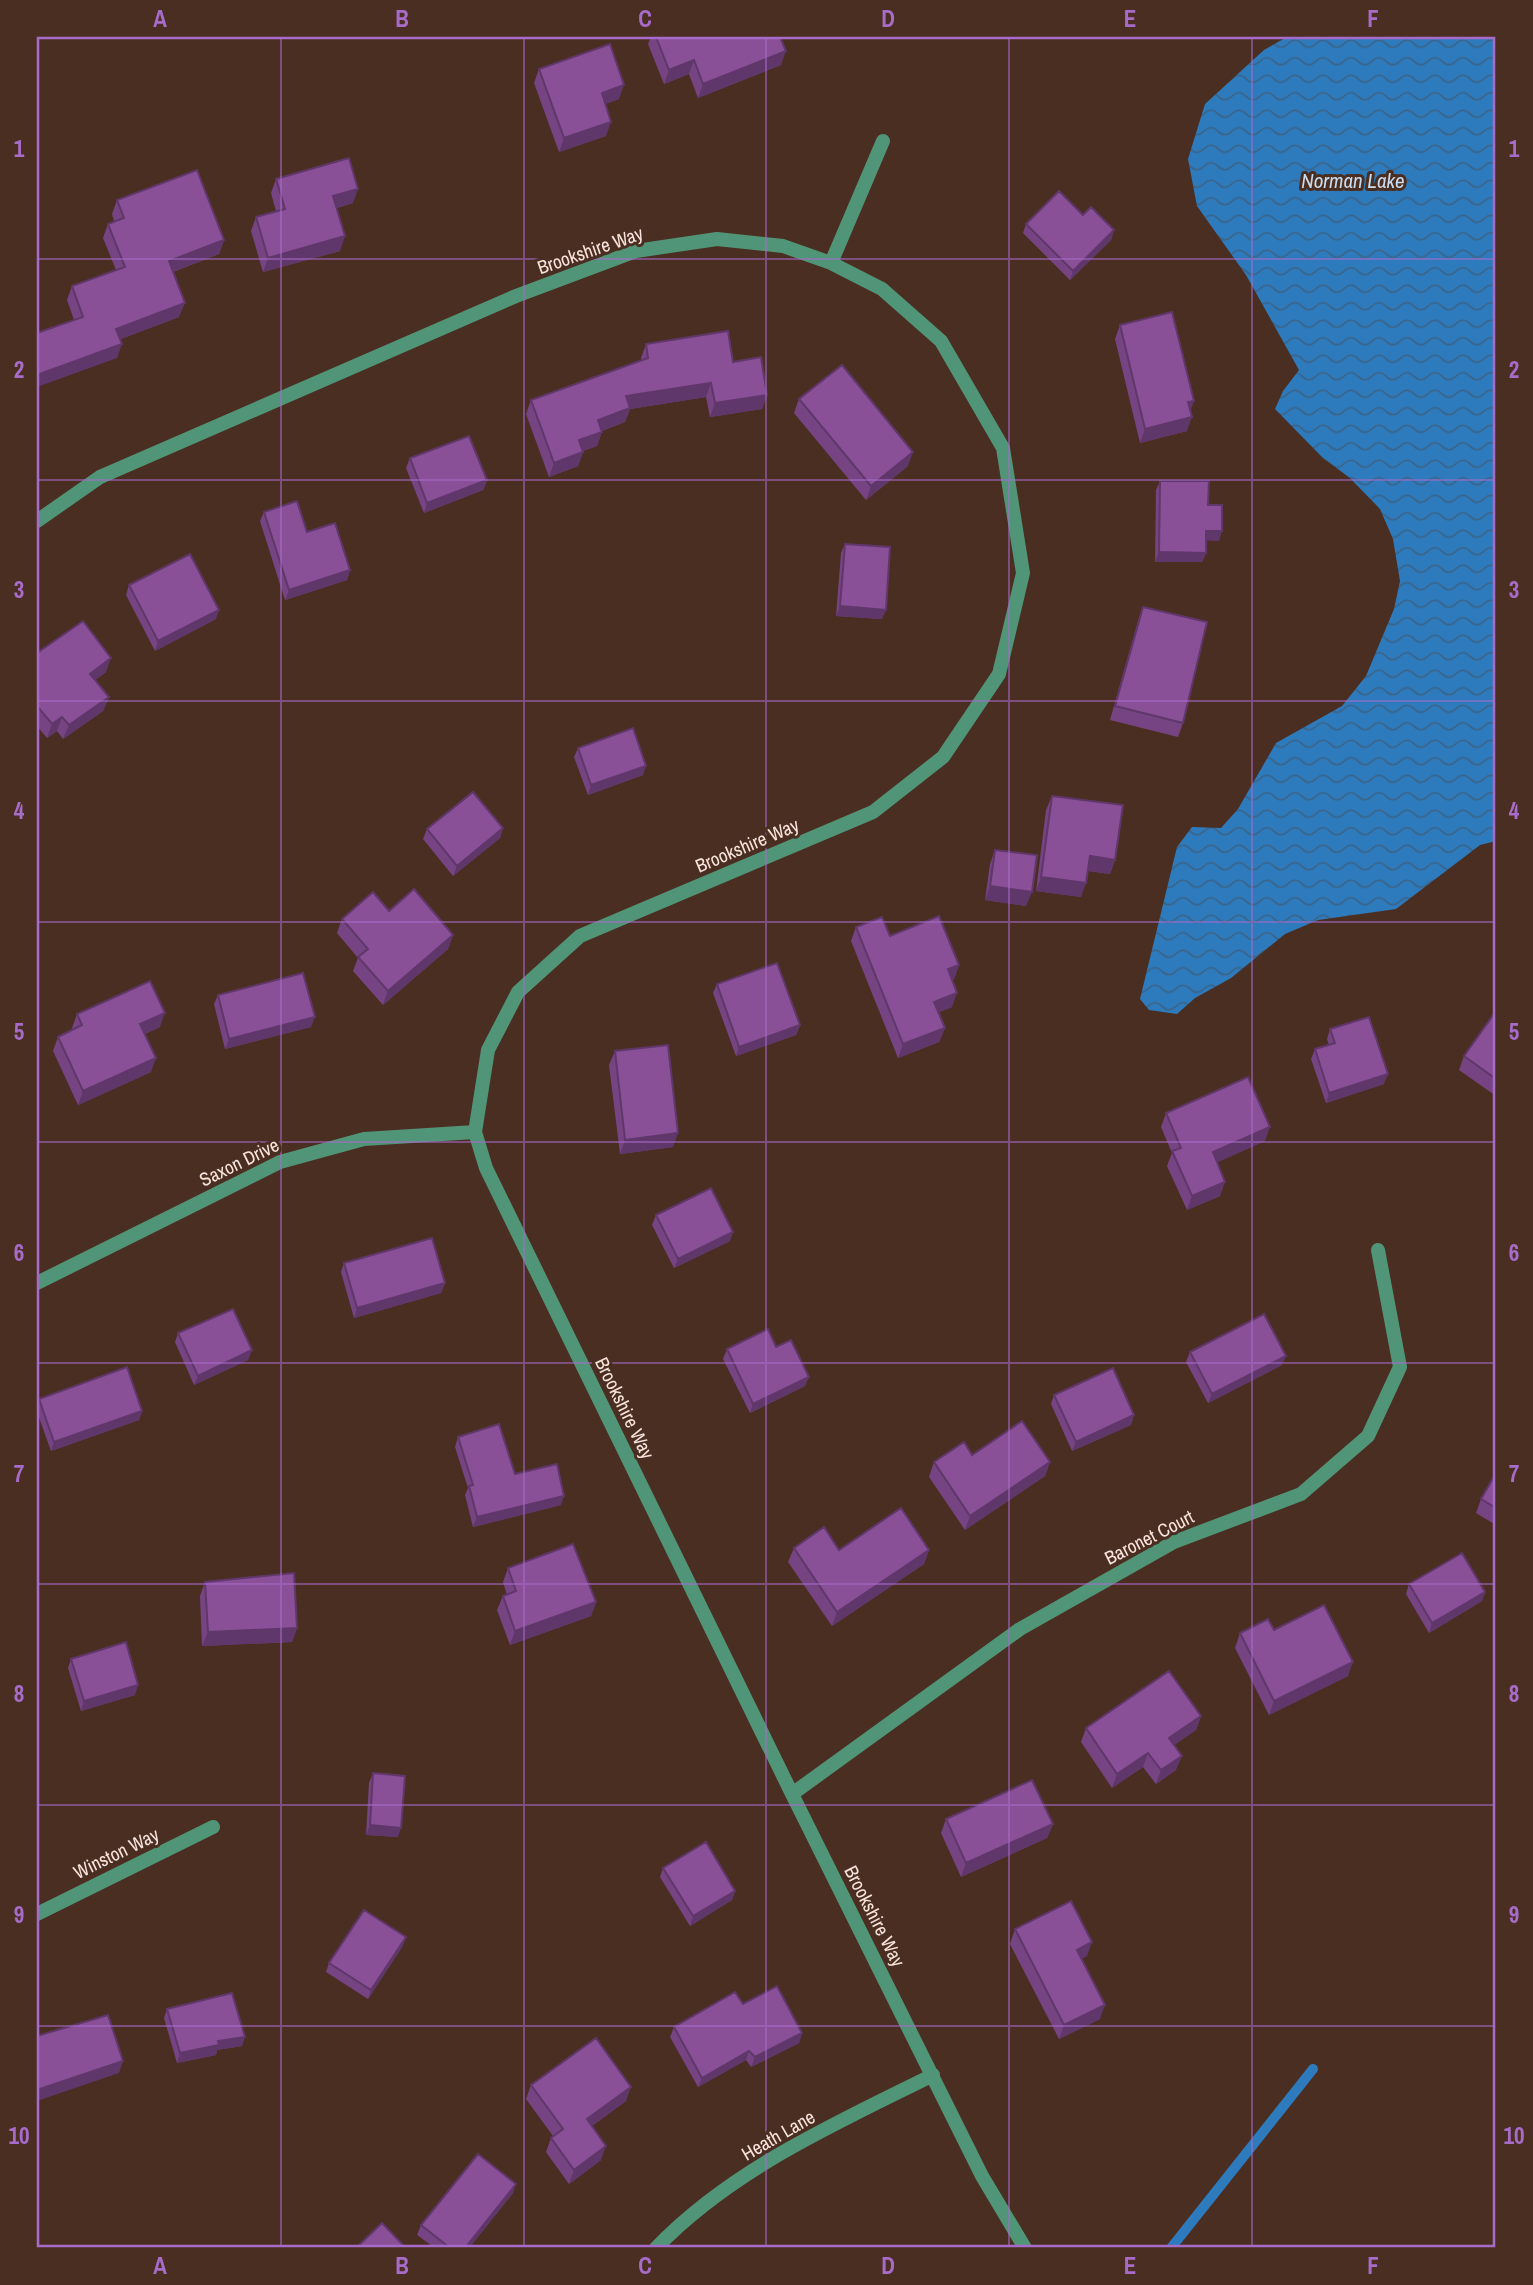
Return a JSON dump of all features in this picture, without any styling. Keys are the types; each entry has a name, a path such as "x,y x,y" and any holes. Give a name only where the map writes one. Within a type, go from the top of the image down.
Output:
{"street":[{"path":"831,262 883,141"},
{"name":"Brookshire Way","path":"37,522 100,477 516,296 636,251 717,239 783,246 831,262 882,289 941,341 1003,448 1023,573 999,674 943,757 873,812 580,936 518,992 488,1050 475,1132 486,1168 792,1794 982,2176 1025,2248"},
{"name":"Saxon Drive","path":"37,1283 281,1162 364,1139 475,1132"},
{"name":"Baronet Court","path":"792,1794 1020,1629 1174,1542 1301,1494 1368,1436 1400,1367 1378,1250"},
{"name":"Winston Way","path":"37,1914 213,1827"},
{"name":"Heath Lane","path":"656,2248 681,2221 776,2154 933,2076"}],"water":[{"name":"Norman Lake","path":"1287,37 1496,37 1496,841 1480,845 1396,909 1318,920 1285,934 1231,978 1195,998 1177,1014 1149,1010 1140,999 1177,847 1192,827 1221,828 1238,809 1276,743 1342,706 1366,676 1394,609 1400,581 1393,539 1380,509 1350,478 1323,458 1275,409 1283,391 1299,370 1246,275 1197,206 1188,159 1205,104 1264,50"}],"building":[{"path":"656,37 780,37 786,51 703,84 694,60 669,70"},
{"path":"610,44 624,85 602,93 611,122 564,138 539,69"},
{"path":"349,158 358,189 333,196 345,236 268,258 256,217 285,209 276,179"},
{"path":"197,170 224,240 169,261 185,303 116,329 122,344 37,375 37,333 83,317 72,286 125,267 108,224 124,218 117,200"},
{"path":"1059,191 1083,215 1091,207 1114,230 1073,271 1026,224"},
{"path":"1172,312 1194,401 1188,402 1192,417 1145,429 1120,325"},
{"path":"728,331 733,362 761,357 767,395 715,403 711,383 626,396 630,408 598,420 602,432 579,440 583,452 554,463 531,400 648,358 646,344"},
{"path":"842,365 913,452 871,486 799,399"},
{"path":"469,436 487,480 427,503 410,458"},
{"path":"1160,481 1209,481 1208,505 1222,505 1222,531 1206,531 1206,553 1159,552"},
{"path":"297,501 307,532 335,523 350,570 289,590 264,512"},
{"path":"845,544 890,547 886,610 840,606"},
{"path":"190,554 219,610 158,641 129,585"},
{"path":"1143,607 1207,622 1183,723 1115,706"},
{"path":"83,621 111,658 90,674 109,697 69,725 62,717 52,724 37,706 37,653"},
{"path":"633,728 646,766 591,785 578,748"},
{"path":"473,792 503,828 457,866 427,829"},
{"path":"1052,796 1123,805 1115,860 1090,856 1086,883 1041,877"},
{"path":"995,850 1037,855 1032,892 990,886"},
{"path":"414,889 453,935 388,991 358,957 368,949 342,919 373,892 389,911"},
{"path":"939,916 959,965 948,969 957,993 934,1002 945,1028 903,1044 856,927 882,917 890,936"},
{"path":"777,963 800,1025 739,1047 717,984"},
{"path":"303,973 315,1017 229,1039 218,995"},
{"path":"150,981 165,1013 140,1024 156,1058 83,1091 58,1037 82,1025 77,1014"},
{"path":"1496,1011 1496,1079 1464,1056"},
{"path":"1369,1017 1388,1074 1329,1093 1315,1049 1335,1043 1330,1029"},
{"path":"668,1045 678,1133 625,1140 615,1051"},
{"path":"1248,1077 1270,1127 1213,1152 1225,1182 1192,1196 1172,1151 1181,1148 1166,1113"},
{"path":"711,1188 733,1232 678,1259 656,1215"},
{"path":"432,1238 445,1283 357,1308 344,1263"},
{"path":"233,1309 252,1350 198,1376 178,1333"},
{"path":"1264,1314 1286,1356 1212,1394 1190,1352"},
{"path":"768,1329 776,1347 791,1340 809,1377 753,1404 727,1349"},
{"path":"127,1367 142,1411 54,1442 39,1399"},
{"path":"1113,1368 1134,1415 1076,1442 1054,1395"},
{"path":"1022,1421 1050,1462 970,1516 934,1462 964,1442 972,1455"},
{"path":"499,1424 515,1474 557,1464 564,1496 477,1517 469,1486 473,1485 458,1437"},
{"path":"1496,1473 1496,1508 1481,1499"},
{"path":"901,1508 929,1550 837,1612 794,1548 824,1527 839,1550"},
{"path":"573,1544 596,1602 515,1631 503,1596 516,1591 508,1568"},
{"path":"1462,1553 1485,1592 1432,1623 1409,1584"},
{"path":"294,1573 297,1628 208,1632 205,1582"},
{"path":"1324,1605 1353,1662 1274,1701 1240,1633 1268,1619 1274,1630"},
{"path":"126,1642 138,1685 84,1701 71,1659"},
{"path":"1169,1671 1201,1716 1169,1738 1182,1756 1161,1770 1148,1753 1117,1774 1086,1728"},
{"path":"373,1773 405,1776 401,1828 370,1825"},
{"path":"1032,1780 1053,1824 966,1863 946,1819"},
{"path":"706,1842 735,1891 693,1916 663,1868"},
{"path":"1071,1901 1092,1942 1077,1950 1105,2005 1064,2025 1015,1929"},
{"path":"364,1910 406,1937 371,1990 329,1963"},
{"path":"777,1986 802,2033 755,2057 749,2051 702,2078 674,2027 735,1992 743,2004"},
{"path":"232,1993 245,2037 218,2041 219,2045 180,2053 167,2009"},
{"path":"108,2015 123,2061 37,2090 37,2036"},
{"path":"596,2038 631,2087 587,2119 606,2146 574,2170 551,2138 563,2129 531,2085"},
{"path":"478,2154 516,2184 465,2248 450,2248 421,2225"},
{"path":"382,2223 406,2248 356,2248"}],"waterway":[{"path":"1171,2248 1313,2069"}]}
